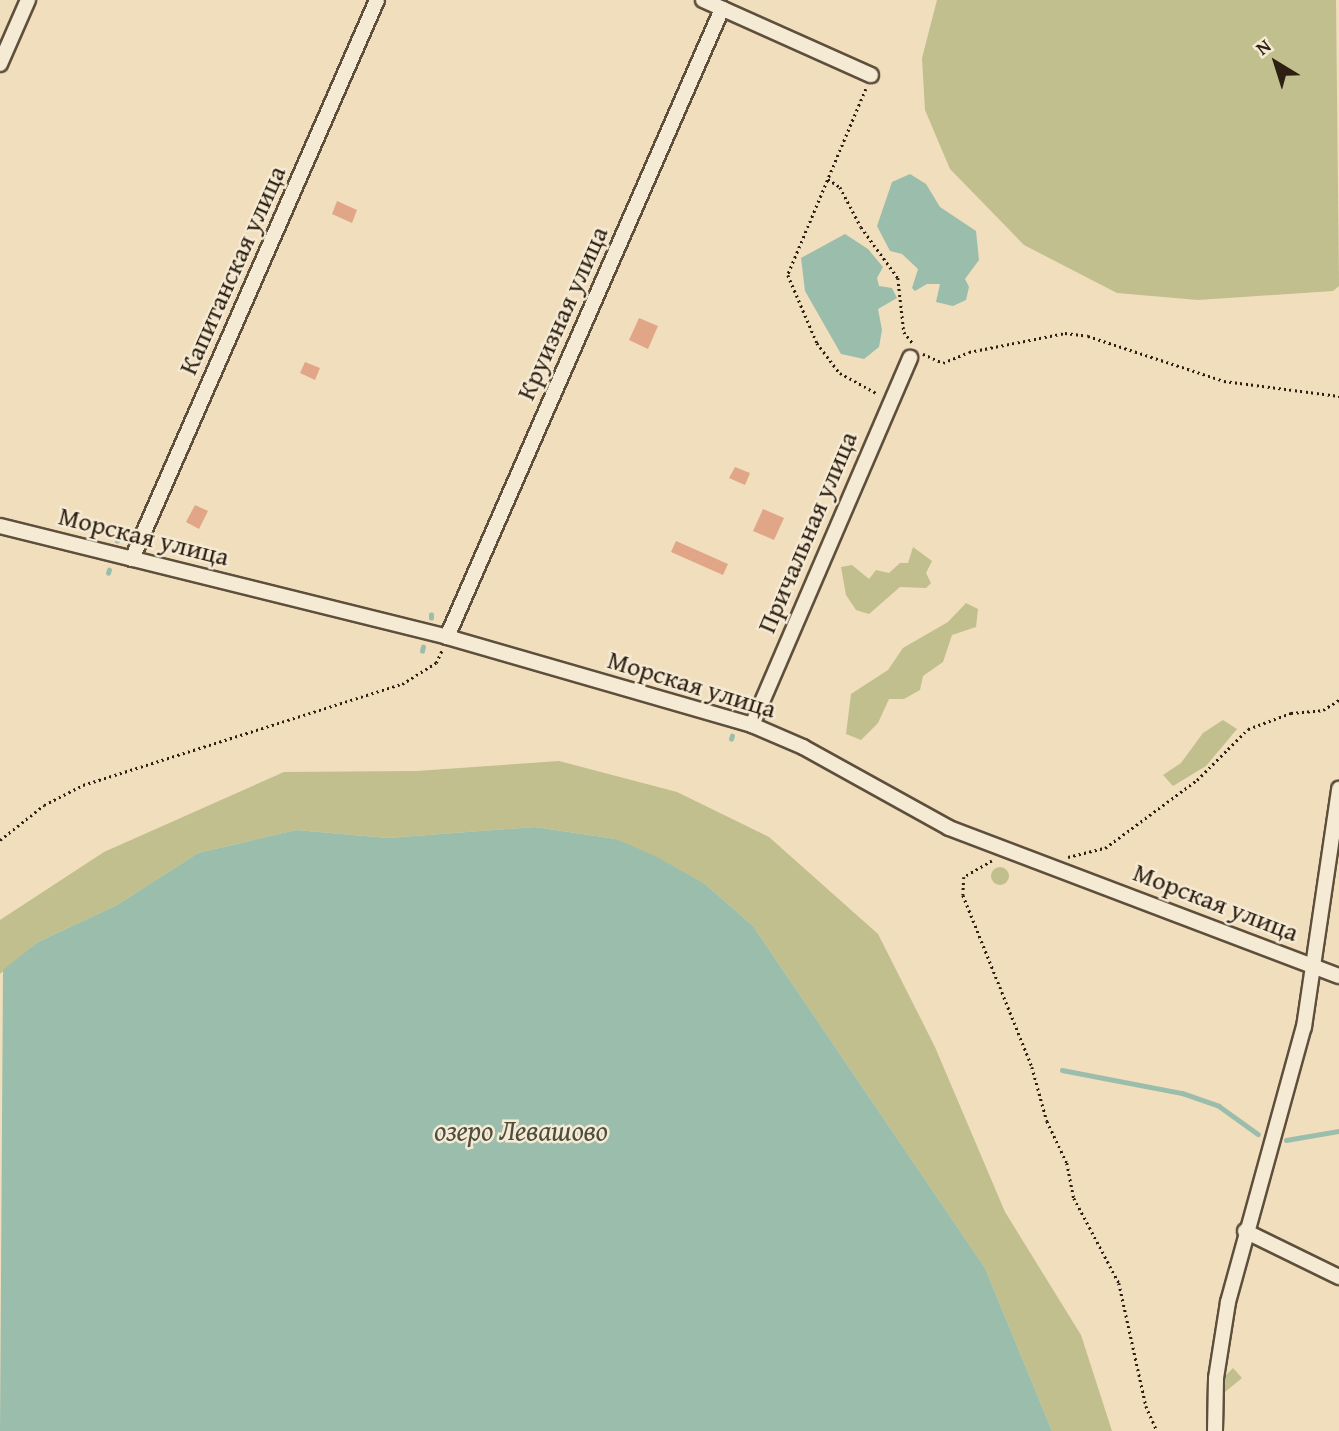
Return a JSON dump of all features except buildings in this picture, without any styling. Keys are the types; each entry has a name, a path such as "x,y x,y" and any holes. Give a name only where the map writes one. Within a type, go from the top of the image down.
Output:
{"street":[{"path":"0,64 28,0"},
{"name":"Капитанская улица","path":"132,559 377,0"},
{"path":"703,0 871,75"},
{"name":"Круизная улица","path":"447,637 722,9"},
{"name":"Причальная улица","path":"752,724 890,401 915,356"},
{"name":"Морская улица","path":"0,526 447,637 752,724 803,747 949,828 1339,976"},
{"path":"1215,1431 1216,1378 1244,1231 1304,1027 1339,789"},
{"path":"1244,1231 1339,1277"}],"path":[{"path":"871,75 857,117 788,275 817,343 840,373 890,401"},
{"path":"828,179 840,187 861,228 898,278 904,332 915,356 943,363 969,352 1065,333 1087,336 1224,381 1339,396"},
{"path":"0,840 44,805 83,785 402,684 436,663 447,637"},
{"path":"1060,857 1105,848 1197,780 1248,729 1291,713 1323,710 1339,700"},
{"path":"993,860 964,877 963,895 1036,1076 1047,1121 1067,1163 1074,1198 1119,1283 1146,1406 1157,1431"}],"shaded area":[{"path":"937,0 1336,0 1339,286 1333,291 1198,300 1117,293 1024,245 950,169 925,110 922,58"},
{"path":"913,547 932,561 926,573 931,583 926,588 900,587 869,614 856,610 846,595 841,567 852,565 869,579 876,570 889,573 900,563 908,563"},
{"path":"966,603 978,609 976,627 952,635 943,662 923,676 920,690 904,699 889,699 878,723 861,740 846,734 851,694 888,670 903,648 948,622"},
{"path":"1223,720 1237,729 1206,766 1173,786 1163,775 1181,763 1203,733"},
{"path":"559,761 677,792 769,837 878,934 935,1047 1005,1212 1081,1335 1112,1431 1052,1431 985,1268 753,926 705,884 616,839 535,827 388,838 296,830 198,853 117,905 38,942 0,974 0,920 104,852 284,772 417,771"},
{"path":"1000,867 1007,869 1007,883 1000,885 993,883 991,876 993,869"},
{"path":"1233,1368 1242,1378 1225,1392 1224,1377"}],"water":[{"path":"910,174 926,184 940,207 976,231 979,260 965,279 969,287 966,300 953,306 936,302 940,284 927,284 915,291 912,288 918,269 902,254 890,251 877,226 892,182"},
{"path":"845,234 868,249 883,267 877,278 879,286 892,288 897,298 878,309 882,330 879,347 864,359 841,354 805,291 801,258"},
{"name":"озеро Левашово","path":"535,827 616,839 655,856 705,884 753,926 985,1268 1052,1431 0,1431 3,970 38,942 117,905 198,853 296,830 388,838"}],"waterway":[{"path":"422,651 423,647"},
{"path":"1062,1070 1182,1093 1219,1106 1258,1134"},
{"path":"1286,1140 1339,1131"}]}
